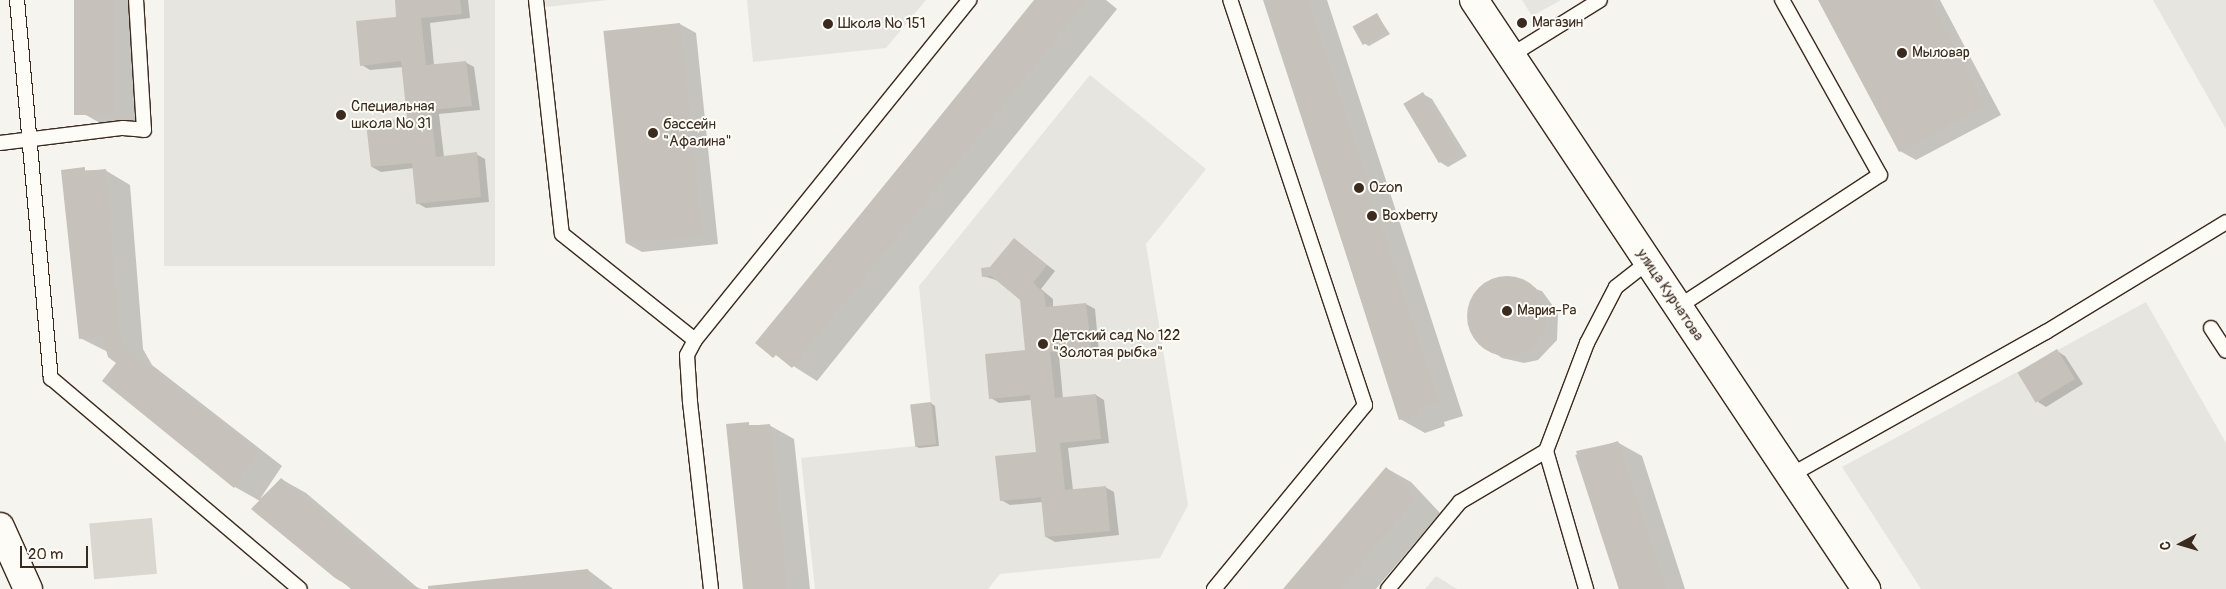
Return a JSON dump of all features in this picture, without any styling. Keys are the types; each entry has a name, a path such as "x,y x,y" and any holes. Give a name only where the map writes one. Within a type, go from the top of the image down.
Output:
{"main road":[{"name":"улица Курчатова","path":"1474,0 1513,54 1648,262 1866,589"},
{"path":"0,527 28,589"}],"lane":[{"path":"17,0 51,378 300,589"},
{"path":"0,143 123,128 144,130 136,0"},
{"path":"536,0 562,234 695,340"},
{"path":"711,589 690,402 687,355 695,340 969,0"},
{"path":"1214,589 1365,405 1230,0"},
{"path":"1513,54 1600,0"},
{"path":"1678,307 1880,174 1782,0"},
{"path":"1791,475 2046,332 2226,222"},
{"path":"1586,589 1546,451 1588,343 1616,287 1648,262"},
{"path":"2211,328 2226,351"},
{"path":"1388,589 1460,502 1546,451"}],"shaded area":[{"name":"Специальная школа № 31","path":"164,0 495,0 495,266 164,266"},
{"path":"545,0 608,0 546,7"},
{"name":"Школа № 151","path":"747,0 926,0 886,48 753,62"},
{"path":"1522,0 1561,0 1532,16"},
{"path":"2153,0 2226,0 2226,129"},
{"name":"Детский сад № 122 \"Золотая рыбка\"","path":"1090,75 1206,169 1146,244 1188,505 1160,558 1000,574 988,589 815,589 801,458 935,444 919,286"},
{"path":"2146,302 2226,443 2226,589 1921,589 1842,467"},
{"path":"152,518 157,574 94,579 89,523"},
{"path":"1436,576 1457,589 1425,589"}],"building":[{"path":"74,0 115,0 115,115 74,115"},
{"path":"395,0 460,0 462,14 421,18 426,65 466,61 472,106 431,110 436,157 477,152 481,197 416,204 412,163 371,167 366,123 407,118 401,61 360,66 356,21 396,17"},
{"path":"1036,0 1088,0 792,368 776,355 773,358 755,343"},
{"path":"1265,0 1308,0 1439,402 1420,408 1422,412 1399,420"},
{"name":"Мыловар","path":"1818,0 1929,0 1986,105 1899,152"},
{"path":"1377,13 1387,31 1363,45 1353,27"},
{"name":"бассейн \"Афалина\"","path":"680,23 702,235 626,243 603,31"},
{"path":"1423,92 1459,151 1439,163 1403,104"},
{"path":"85,167 85,171 106,169 119,334 128,350 258,451 234,488 102,381 116,363 108,357 102,336 79,339 61,170"},
{"path":"1014,238 1047,265 1033,283 1044,293 1046,307 1086,303 1091,347 1050,352 1055,398 1096,394 1101,439 1060,443 1065,490 1106,486 1110,531 1045,537 1041,497 1000,501 995,456 1036,452 1030,395 989,399 985,354 1025,350 1020,300 991,276 982,277 981,268 990,267"},
{"name":"Мария-Ра","path":"1507,276 1522,279 1535,288 1544,301 1547,316 1544,331 1535,344 1522,353 1507,356 1492,353 1479,344 1470,331 1467,316 1470,301 1479,288 1492,279"},
{"path":"2057,349 2075,379 2036,403 2018,373"},
{"path":"931,402 936,444 915,446 910,405"},
{"path":"749,422 749,426 770,424 787,589 743,589 726,424"},
{"path":"1618,441 1666,589 1619,589 1575,455"},
{"path":"1386,467 1416,498 1340,589 1283,589"},
{"path":"281,478 407,584 422,589 354,589 335,578 251,509"},
{"path":"588,569 590,589 428,589 428,586"}],"place":[{"name":"Магазин","path":"1522,23"},
{"name":"Школа № 151","path":"828,24"},
{"name":"Мыловар","path":"1902,53"},
{"name":"Специальная школа № 31","path":"341,115"},
{"name":"бассейн \"Афалина\"","path":"653,133"},
{"name":"Ozon","path":"1359,188"},
{"name":"Boxberry","path":"1372,216"},
{"name":"Мария-Ра","path":"1507,311"},
{"name":"Детский сад № 122 \"Золотая рыбка\"","path":"1043,344"}]}
